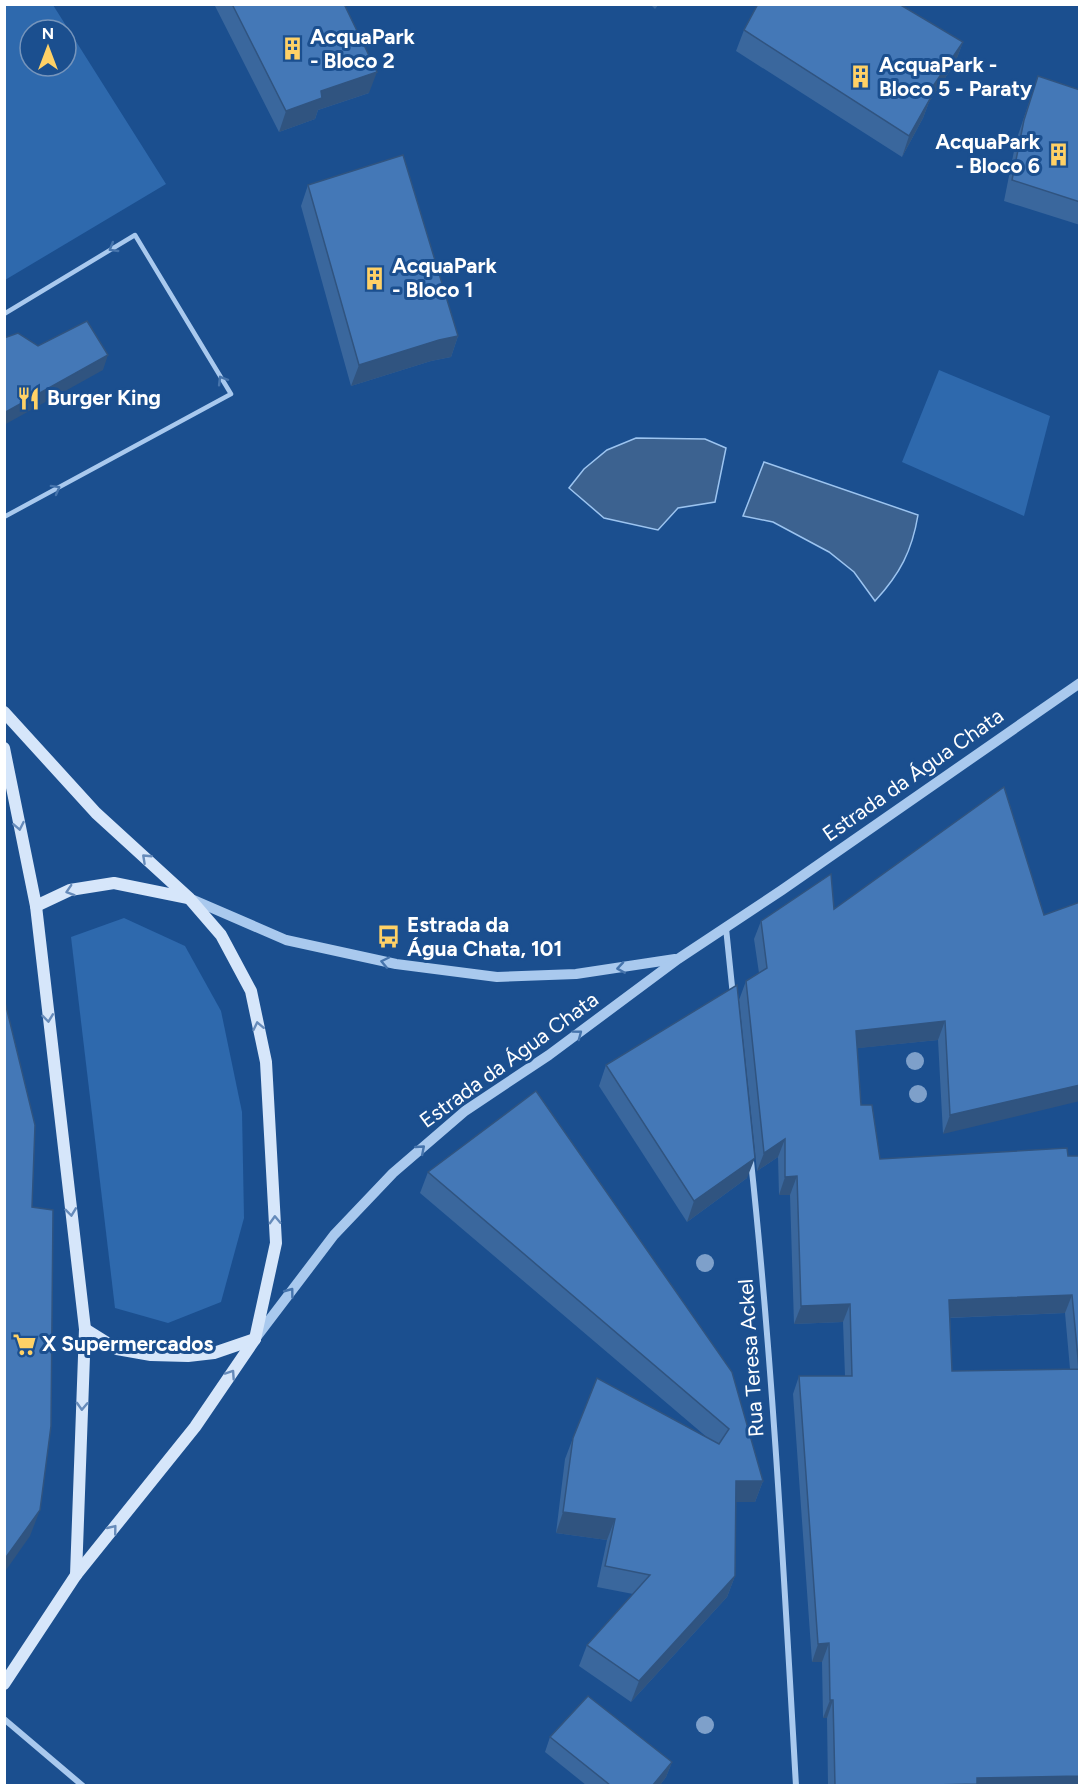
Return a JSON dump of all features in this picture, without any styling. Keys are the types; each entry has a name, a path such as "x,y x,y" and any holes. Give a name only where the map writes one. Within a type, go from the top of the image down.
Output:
{"main road":[{"path":"4,712 96,813 189,898 221,935 251,991 266,1062 276,1243 255,1339 195,1427 76,1575 4,1684"},
{"path":"4,748 36,906 85,1329 76,1575"},
{"path":"36,906 70,890 114,883 189,898"},
{"path":"85,1329 117,1349 151,1355 188,1356 214,1353 255,1339"}],"street":[{"name":"Estrada da Água Chata","path":"255,1339 334,1234 393,1173 465,1111 549,1055 678,958 726,928 1080,683"},
{"name":"Estrada da Água Chata","path":"189,898 286,940 396,964 497,977 576,974 678,958"},
{"path":"726,928 734,1009"},
{"name":"Rua Teresa Ackel","path":"749,1148 758,1228 784,1575 796,1785"},
{"path":"4,1719 83,1785"}],"lane":[{"path":"4,314 135,235 231,394 4,517"}],"shaded area":[{"path":"4,5 53,5 61,18 18,18 18,78 78,78 78,45 166,184 5,280"},
{"path":"939,370 1050,416 1024,516 902,462"},
{"path":"636,438 705,439 726,448 715,502 678,508 658,530 604,518 569,488 584,469 607,450"},
{"path":"764,462 918,515 904,561 875,601 854,572 829,552 773,522 743,516"},
{"path":"124,918 185,946 221,1011 242,1112 244,1218 221,1302 168,1323 115,1308 71,937"}],"building":[{"name":"AcquaPark - Bloco 2","path":"232,4 344,4 377,72 321,91 322,98 286,111"},
{"name":"AcquaPark - Bloco 5 - Paraty","path":"758,4 899,4 963,42 927,95 931,97 909,136 744,30"},
{"name":"AcquaPark - Bloco 6","path":"1038,76 1080,90 1080,202 1012,180 1024,120"},
{"name":"AcquaPark - Bloco 1","path":"403,155 458,336 359,365 308,185"},
{"name":"Burger King","path":"87,321 108,355 4,413 4,338 18,333 38,346"},
{"path":"1004,787 1044,915 1080,902 1080,1085 950,1115 945,1021 856,1031 861,1105 872,1105 880,1159 1067,1148 1068,1156 1080,1156 1080,1776 977,1778 977,1784 835,1785 829,1643 818,1644 799,1376 852,1376 850,1304 801,1306 797,1176 785,1177 785,1139 764,1153 746,981 767,968 761,921 831,874 834,909","holes":["1072,1295 1079,1369 952,1371 949,1300"]},
{"path":"737,985 755,1158 694,1201 606,1065"},
{"name":"X Supermercados","path":"4,998 35,1125 32,1207 53,1210 51,1426 40,1510 4,1560"},
{"path":"536,1091 732,1372 763,1481 736,1481 735,1576 639,1681 587,1645 650,1575 605,1566 615,1519 563,1512 573,1438 597,1378 719,1444 729,1429 428,1172"},
{"path":"588,1696 672,1762 653,1785 610,1785 550,1737"}],"place":[{"name":"AcquaPark - Bloco 2","path":"292,49"},
{"name":"AcquaPark - Bloco 5 - Paraty","path":"861,77"},
{"name":"AcquaPark - Bloco 6","path":"1058,154"},
{"name":"AcquaPark - Bloco 1","path":"374,278"},
{"name":"Burger King","path":"29,398"},
{"name":"Estrada da Água Chata, 101","path":"389,937"},
{"name":"X Supermercados","path":"24,1344"}]}
